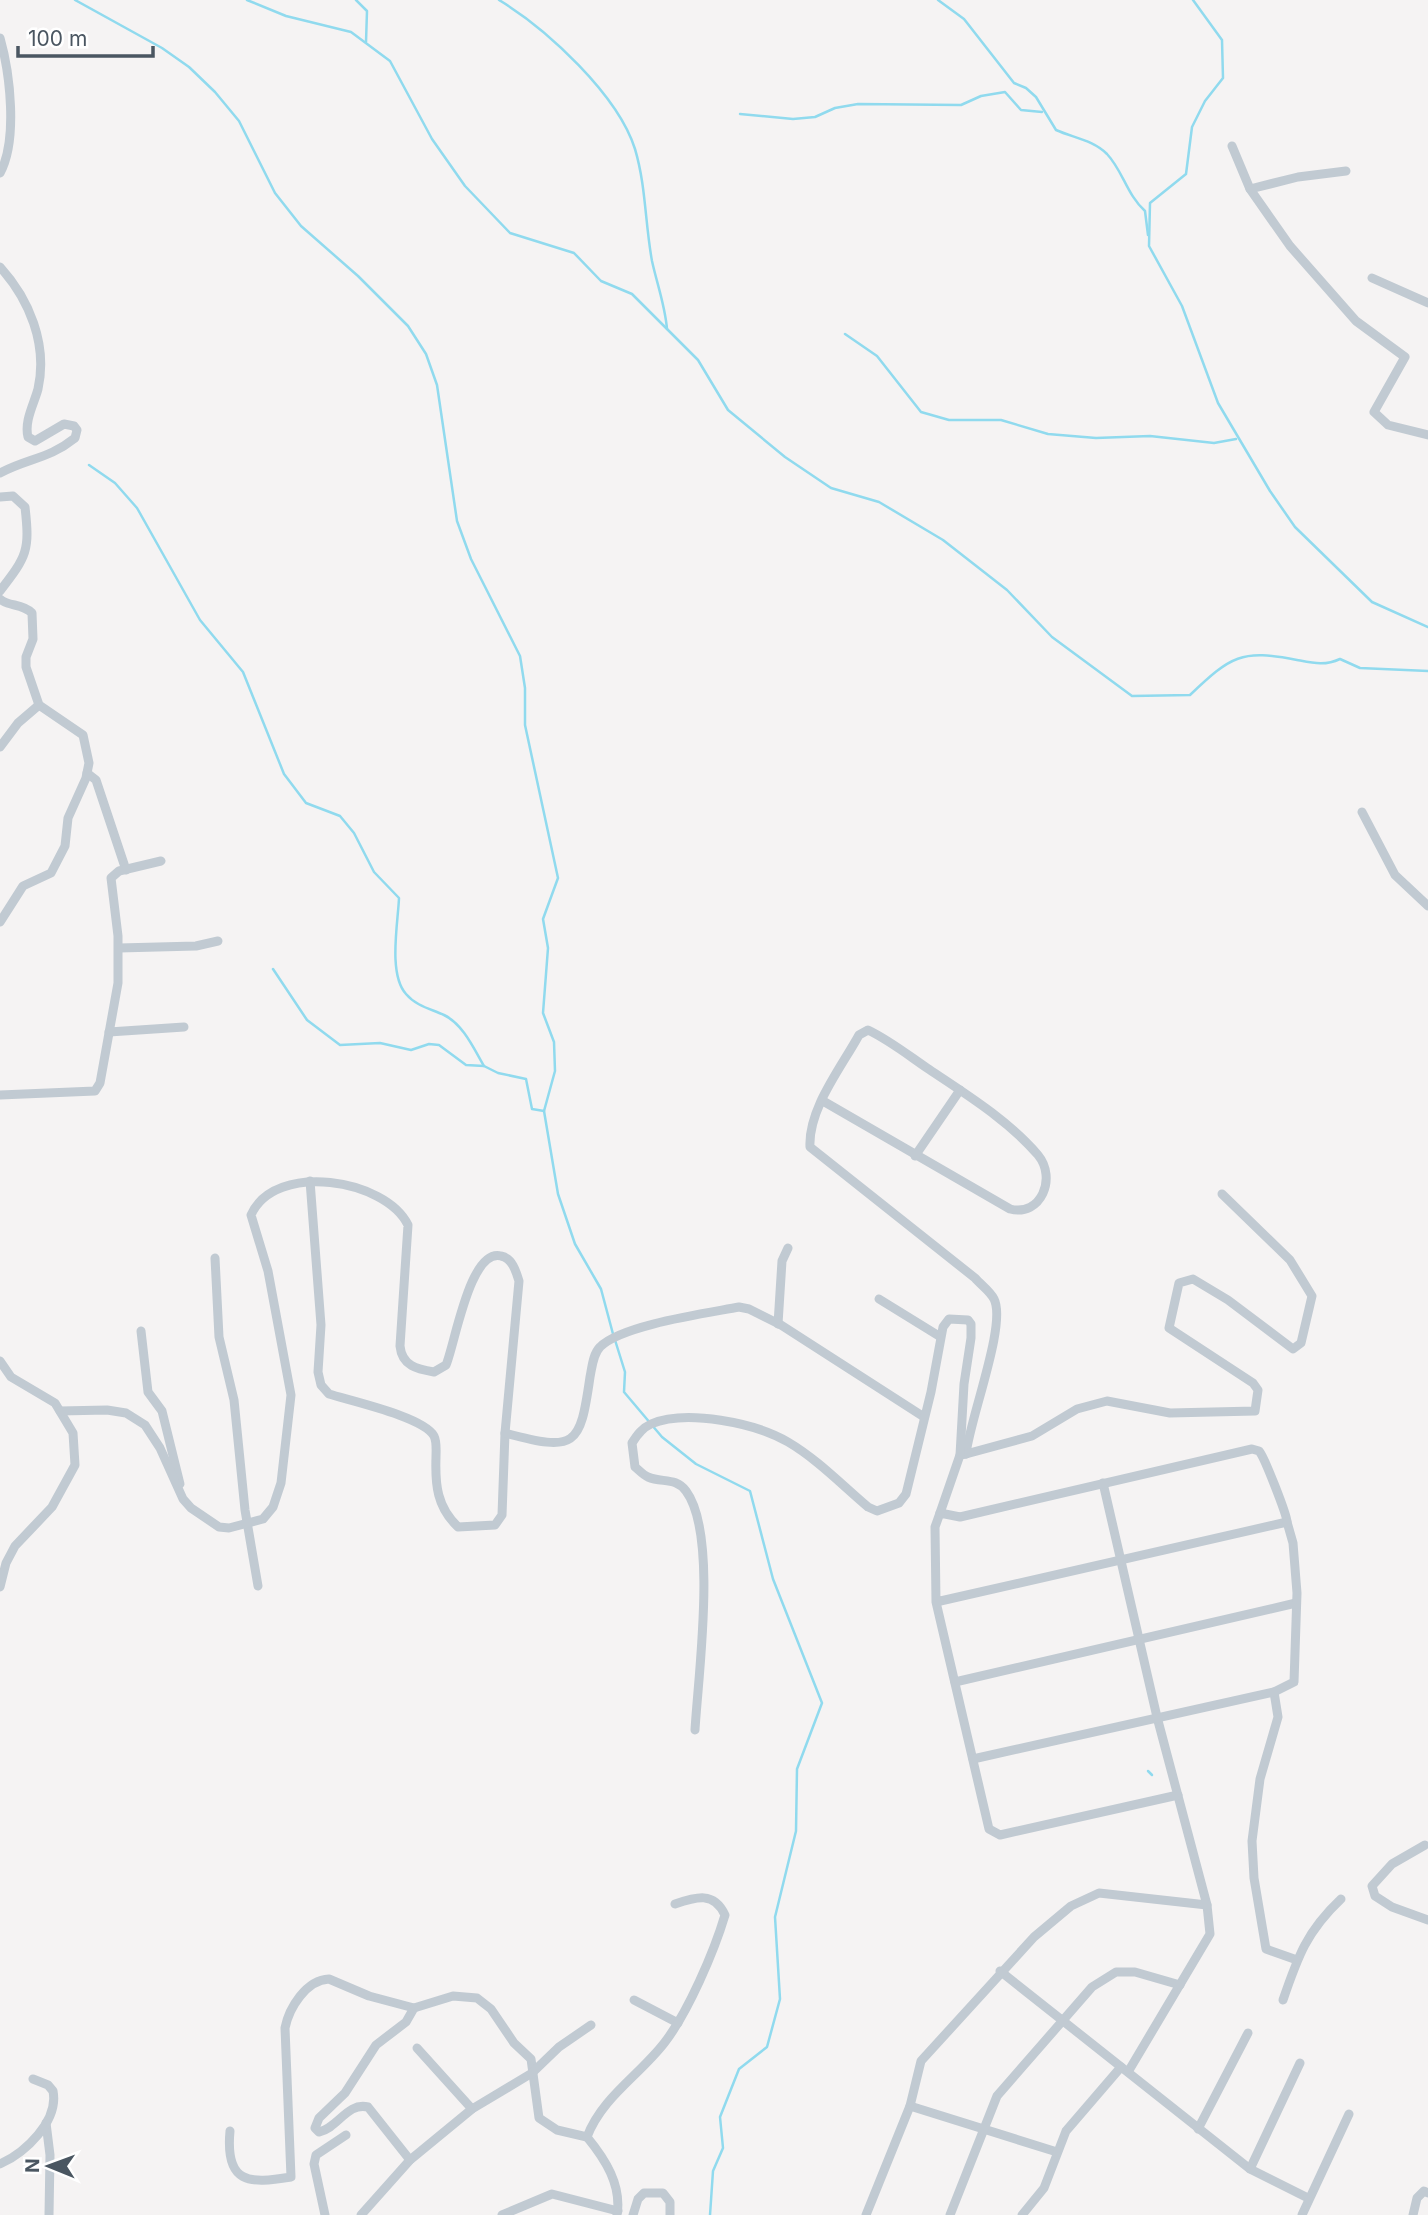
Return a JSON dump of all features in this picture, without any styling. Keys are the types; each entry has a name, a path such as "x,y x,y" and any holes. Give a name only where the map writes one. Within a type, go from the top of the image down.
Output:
{"street":[{"path":"0,38 10,72 10,104 5,163 0,173"},
{"path":"1232,146 1250,189 1290,246 1356,321 1405,357 1374,412 1388,425 1428,435"},
{"path":"1250,189 1298,177 1346,170"},
{"path":"0,267 20,288 41,350 41,370 29,418 28,437 35,441 41,439 64,424 74,426 77,430 75,438 51,456 21,462 0,473"},
{"path":"1373,278 1428,303"},
{"path":"0,496 13,496 25,507 29,541 17,570 0,591"},
{"path":"0,599 7,604 26,607 32,613 33,639 26,657 26,667 39,705 83,734 89,763 68,818 65,846 57,864 44,878 23,886 0,922"},
{"path":"0,747 18,723 39,705"},
{"path":"87,773 96,780 126,870"},
{"path":"1362,813 1395,875 1428,906"},
{"path":"0,1095 95,1091 100,1083 118,983 118,948 111,878 126,870 161,862"},
{"path":"118,948 197,946 218,941"},
{"path":"110,1032 184,1027"},
{"path":"823,1101 1010,1209 1021,1212 1033,1206 1044,1193 1047,1178 1041,1158 1007,1126 960,1090 868,1030 859,1035 823,1101 809,1127 810,1147 975,1278 994,1298 998,1313 997,1333 963,1454 935,1527 936,1602 989,1829 1000,1835 1178,1795"},
{"path":"915,1156 960,1090"},
{"path":"60,1411 107,1410 126,1413 145,1425 160,1448 183,1499 191,1508 219,1527 263,1519 273,1507 281,1483 291,1395 268,1271 251,1215 260,1201 274,1189 310,1181 329,1181 359,1190 398,1208 408,1225 400,1346 401,1355 415,1368 434,1373 446,1365 471,1284 483,1262 496,1255 505,1256 511,1263 519,1281 505,1433 502,1515 495,1525 458,1527 445,1514 435,1485 437,1447 434,1435 420,1423 329,1394 321,1385 318,1371 321,1325 310,1181"},
{"path":"963,1454 1032,1436 1077,1409 1107,1401 1164,1413 1255,1411 1258,1390 1253,1383 1169,1328 1179,1283 1193,1279 1228,1300 1293,1349 1301,1343 1312,1296 1290,1260 1222,1194"},
{"path":"778,1324 782,1261 788,1248"},
{"path":"215,1258 219,1337 234,1400 247,1524 258,1586"},
{"path":"879,1298 939,1336"},
{"path":"505,1433 555,1444 565,1442 578,1432 583,1423 597,1349 606,1341 636,1329 739,1307 749,1308 778,1324 924,1417"},
{"path":"695,1730 702,1623 702,1542 698,1516 686,1490 677,1482 647,1477 635,1467 632,1443 654,1423 696,1419 756,1427 788,1442 868,1507 877,1511 899,1503 906,1494 932,1392 939,1336 949,1319 968,1320 971,1324 963,1454"},
{"path":"141,1331 148,1392 165,1419 183,1499"},
{"path":"0,1361 11,1377 55,1403 73,1433 75,1465 52,1507 15,1546 6,1563 0,1587"},
{"path":"940,1513 960,1517 1252,1449 1263,1456 1277,1500 1286,1511 1295,1563 1293,1644 1296,1678 1274,1692 973,1759"},
{"path":"1022,2215 1044,2188 1066,2131 1125,2070 1210,1934 1207,1905 1157,1717 1103,1483"},
{"path":"936,1602 1287,1522"},
{"path":"955,1682 1296,1603"},
{"path":"1274,1692 1278,1717 1260,1779 1252,1841 1254,1878 1266,1950 1297,1960"},
{"path":"1425,1845 1392,1864 1372,1886 1375,1896 1385,1903 1428,1920"},
{"path":"866,2215 910,2106 921,2061 1000,1971 1071,1906 1099,1893 1207,1905"},
{"path":"587,2137 604,2108 649,2061 678,2023 718,1940 725,1915 717,1902 700,1896 675,1904"},
{"path":"1283,2000 1297,1960 1317,1922 1341,1899"},
{"path":"1000,1971 1250,2169 1308,2198"},
{"path":"950,2215 996,2096 1092,1987 1116,1972 1135,1972 1180,1985"},
{"path":"230,2131 231,2159 245,2179 258,2183 291,2177 285,2028 294,2006 312,1983 321,1979 337,1980 369,1996 414,2008 453,1996 477,1998 491,2009 507,2034 531,2059 539,2118 557,2130 587,2137 611,2172 617,2213 552,2194 502,2215"},
{"path":"634,2000 678,2023"},
{"path":"410,2160 368,2107 355,2107 326,2131 319,2132 314,2128 319,2118 345,2093 376,2045 406,2022 414,2008"},
{"path":"361,2215 410,2160 472,2109 532,2073 559,2047 591,2025"},
{"path":"1198,2129 1248,2033"},
{"path":"417,2048 472,2109"},
{"path":"1250,2169 1300,2063"},
{"path":"0,2164 25,2148 46,2123 55,2101 53,2091 48,2085 33,2078"},
{"path":"910,2106 1057,2152"},
{"path":"1301,2215 1349,2114"},
{"path":"46,2123 50,2155 49,2215"},
{"path":"326,2215 314,2164 316,2155 345,2135"},
{"path":"633,2215 638,2199 654,2191 663,2193 670,2202 670,2215"},
{"path":"1413,2215 1417,2198 1424,2192 1428,2193"}],"waterway":[{"path":"75,0 162,48 189,67 215,92 239,121 275,193 301,226 358,276 408,326 426,354 437,385 457,521 471,559 520,656 525,688 525,725 558,878 543,919 548,948 543,1013 554,1042 555,1071 544,1111 558,1194 575,1244 601,1289 613,1334"},
{"path":"247,0 286,16 351,32 390,61 432,139 465,186 510,233 574,253 601,281 632,294 698,360 728,410 785,457 831,488 879,502 943,540 1007,590 1052,637 1132,696 1190,695 1227,664 1249,656 1262,655 1319,663 1340,659 1360,668 1428,671"},
{"path":"356,0 367,11 366,42"},
{"path":"499,0 538,28 579,65 613,107 626,128 639,163 652,261 667,329"},
{"path":"938,0 964,19 1014,83 1026,88 1036,97 1056,130 1089,142 1107,154 1145,211 1148,235"},
{"path":"1193,0 1222,40 1223,78 1205,101 1192,127 1186,174 1150,203 1149,246 1182,306 1218,403 1270,491 1295,527 1372,602 1428,627"},
{"path":"740,114 793,119 815,117 835,108 858,104 961,105 981,96 1005,92 1021,110 1042,112"},
{"path":"845,334 877,356 921,412 949,420 1001,420 1048,434 1096,438 1150,436 1214,443 1236,439"},
{"path":"89,465 115,483 137,508 200,620 243,672 284,774 306,803 340,816 354,833 374,872 399,898 396,961 400,985 410,998 457,1024 484,1066"},
{"path":"273,969 307,1020 340,1045 380,1043 411,1050 429,1044 439,1045 466,1065 484,1066 498,1073 526,1079 532,1109 544,1111"},
{"path":"615,1340 625,1372 624,1392 662,1437 696,1464 750,1491 773,1579 822,1703 797,1769 796,1831 775,1917 780,1999 767,2047 739,2069 720,2117 723,2148 713,2171 710,2215"},
{"path":"1148,1771 1152,1775"}]}
